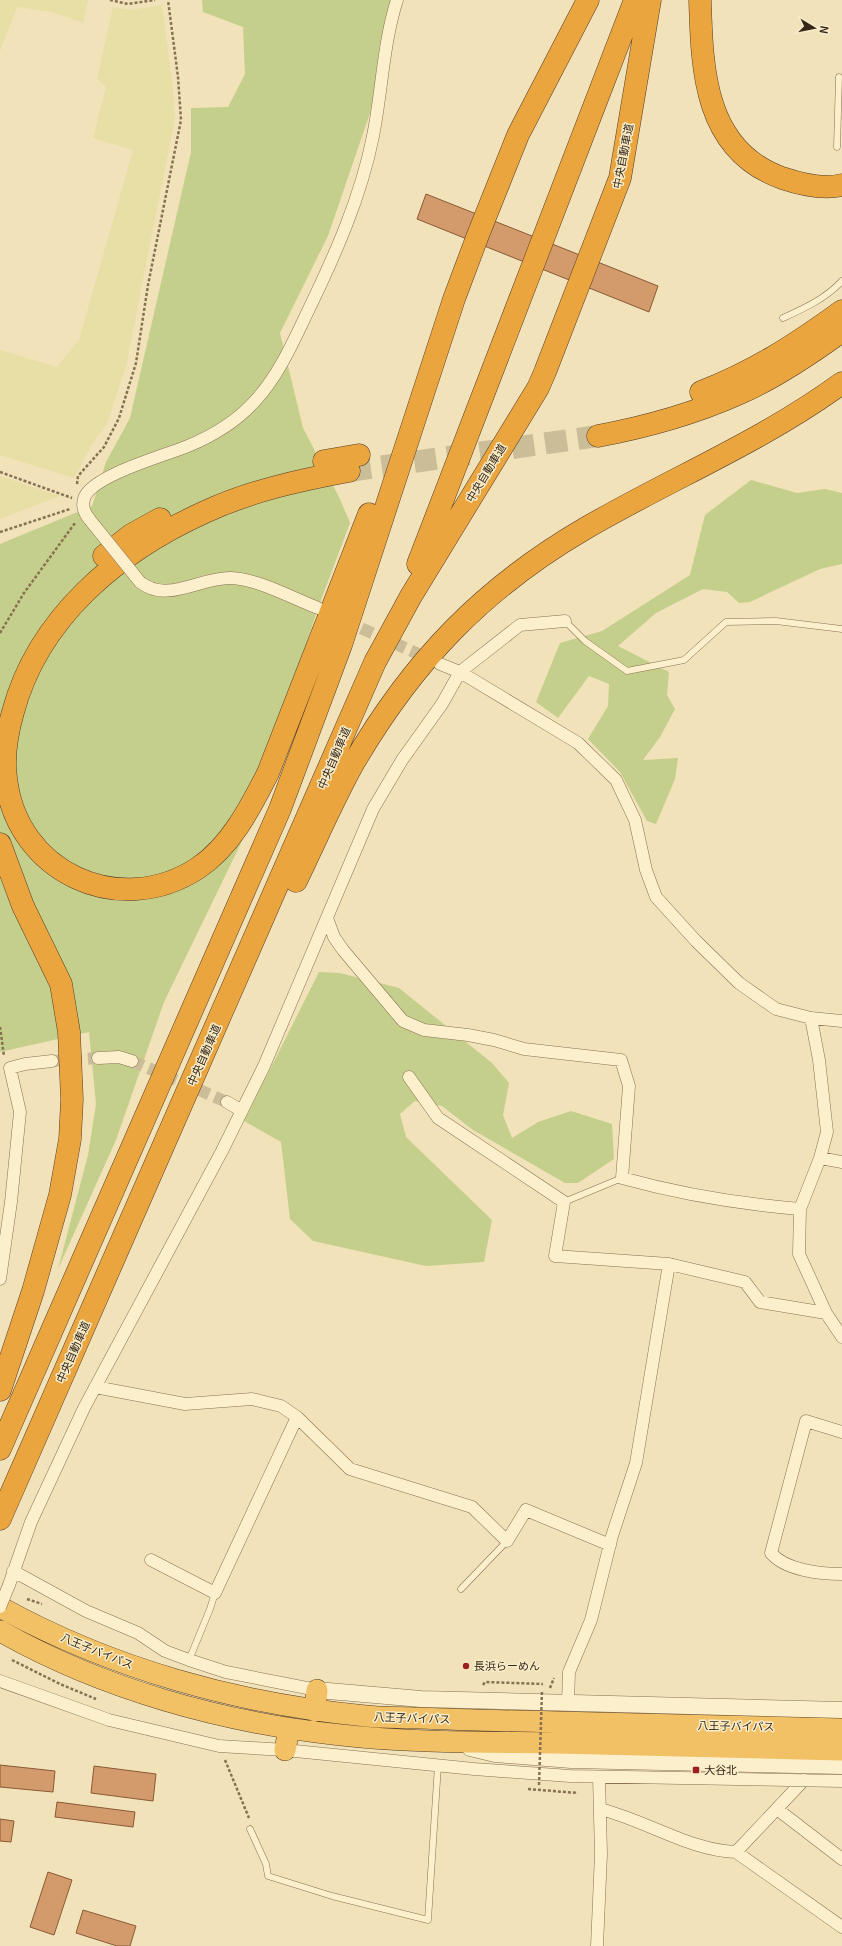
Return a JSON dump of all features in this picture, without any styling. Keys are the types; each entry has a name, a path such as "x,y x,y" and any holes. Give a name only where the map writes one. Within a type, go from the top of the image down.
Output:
{"highway":[{"path":"0,701 18,658 45,616 84,573 131,535 187,504 220,490 260,477 308,464 354,463 302,480 260,491 205,512 150,541 111,568 83,593 56,623 28,669 17,694 5,751 6,778 14,809 23,829 37,851 54,865 72,877 92,884 134,890 154,888 177,880 199,868 219,851 241,821 268,773 518,135 588,0"},
{"path":"395,624 635,0"},
{"name":"中央自動車道","path":"0,1519 375,662 395,624 538,388 545,372 620,178 650,0"},
{"path":"700,0 701,35 707,89 713,110 726,136 748,160 776,176 806,185 842,185"},
{"path":"0,1448 280,809 341,645 454,299"},
{"path":"842,311 761,366 725,383 600,428 665,420 738,394 790,367 842,332"},
{"path":"150,1179 329,811 353,765 392,703 432,651 482,601 535,559 619,510 710,464 768,431 842,383"},
{"path":"0,844 23,906 61,984 69,1032 72,1099 70,1139 60,1195 33,1291 0,1390"},
{"name":"八王子バイパス","path":"0,1607 82,1646 121,1662 172,1679 232,1695 315,1711 369,1716 462,1720 842,1729"},
{"name":"八王子バイパス","path":"0,1631 73,1666 169,1701 224,1716 289,1729 369,1738 437,1741 842,1750"},
{"path":"315,1711 317,1690"},
{"path":"285,1750 289,1729"}],"street":[{"path":"318,608 256,583 232,578 214,579 176,590 151,590 140,582 84,513 83,503 92,488 105,479 188,446 234,420 255,401 278,370 334,257 360,184 373,135 387,44 397,0"},
{"path":"0,1607 31,1522 95,1387 222,1151 264,1066 356,846 373,809 402,760 442,704 460,672 520,625 566,621"},
{"path":"440,664 460,672 578,744 616,780 635,820 646,870 656,897 696,941 739,983 776,1008 811,1018 842,1021"},
{"path":"327,918 334,937 343,950 403,1021 424,1030 468,1035 524,1049 621,1060 629,1086 622,1178 667,1190 769,1206 800,1208"},
{"path":"811,1018 819,1060 827,1132 820,1158 800,1208 799,1254 826,1313 842,1337"},
{"path":"98,1058 119,1057 132,1061"},
{"path":"0,1279 11,1202 20,1112 10,1068 25,1064 52,1061"},
{"path":"409,1077 438,1118 564,1202 555,1256 669,1264 745,1282 760,1302 826,1313"},
{"path":"226,1102 242,1111"},
{"path":"820,1158 842,1162"},
{"path":"568,1702 569,1672 590,1620 610,1545 636,1463 669,1264"},
{"path":"95,1387 185,1404 252,1399 281,1406 297,1417 350,1469 472,1507 508,1541 526,1510 610,1545"},
{"path":"151,1560 215,1593 297,1417"},
{"path":"842,1432 806,1421 771,1553 778,1562 821,1574 842,1574"},
{"path":"13,1571 86,1611 138,1634 165,1650 189,1660 226,1672 317,1690 421,1699 842,1710"},
{"path":"0,1681 110,1720 219,1746 285,1750 570,1776 842,1781"},
{"path":"437,1741 495,1754 571,1760 842,1766"},
{"path":"570,1776 571,1760"},
{"path":"597,1946 601,1854 599,1776"},
{"path":"736,1852 804,1780"},
{"path":"600,1809 624,1815 674,1836 714,1849 736,1852 842,1926"},
{"path":"777,1809 842,1859"}],"lane":[{"path":"837,146 839,77"},
{"path":"783,318 814,304 834,290 842,281"},
{"path":"566,621 585,641 627,671 684,660 726,622 776,621 842,629"},
{"path":"564,1202 622,1178"},
{"path":"461,1589 508,1541"},
{"path":"189,1660 215,1593"},
{"path":"250,1829 266,1864 268,1876 332,1896 428,1920 438,1765"}],"path":[{"path":"110,0 128,4 155,0"},
{"path":"0,633 24,593 74,524 83,503 77,483 78,476 104,447 119,418 136,363 148,285 181,120 175,50 168,0"},
{"path":"0,472 65,494 83,503"},
{"path":"0,532 83,503"},
{"path":"0,1027 4,1054 10,1068"},
{"path":"539,1785 542,1690"},
{"path":"219,1746 250,1821 250,1829"}],"shaded area":[{"path":"0,0 88,0 83,23 52,12 17,7 0,51"},
{"path":"162,5 172,81 175,118 126,366 108,421 91,446 74,478 0,455 0,350 57,367 79,340 133,150 93,138 106,87 97,79 113,7 130,10"},
{"path":"0,476 60,496 0,519"}],"green space":[{"path":"202,0 391,0 370,113 328,236 280,333 303,428 340,499 350,523 318,608 244,837 164,1002 116,1140 58,1269 88,1155 96,1104 89,1032 0,1052 0,544 92,506 106,462 130,418 191,152 191,108 228,107 245,74 243,27 203,12"},
{"path":"751,480 797,493 825,489 842,493 842,564 820,569 750,602 739,603 727,592 703,589 656,613 618,646 669,672 667,695 675,709 660,737 643,760 678,758 675,779 656,824 647,821 620,772 588,739 608,706 609,684 589,676 558,718 536,702 560,643 602,631 690,575 705,515"},
{"path":"319,972 340,973 399,988 492,1063 509,1083 503,1115 512,1138 538,1122 571,1111 612,1124 614,1159 578,1183 565,1183 473,1130 442,1106 415,1101 400,1114 406,1137 492,1220 484,1262 426,1266 313,1241 290,1219 281,1142 244,1121"}],"building":[{"path":"426,194 658,286 649,312 417,219"},
{"path":"0,1765 55,1771 53,1792 0,1787"},
{"path":"94,1766 156,1774 153,1801 91,1793"},
{"path":"57,1802 135,1812 133,1827 55,1817"},
{"path":"0,1819 14,1821 11,1842 0,1841"},
{"path":"48,1872 72,1880 54,1935 30,1927"},
{"path":"83,1910 136,1926 130,1946 117,1946 76,1933"}],"tunnel":[{"path":"349,471 598,436"},
{"path":"345,621 432,660"},
{"path":"52,1061 98,1058"},
{"path":"132,1061 227,1102"}],"place":[{"name":"長浜らーめん","path":"466,1666"},
{"name":"大谷北","path":"696,1770"}]}
